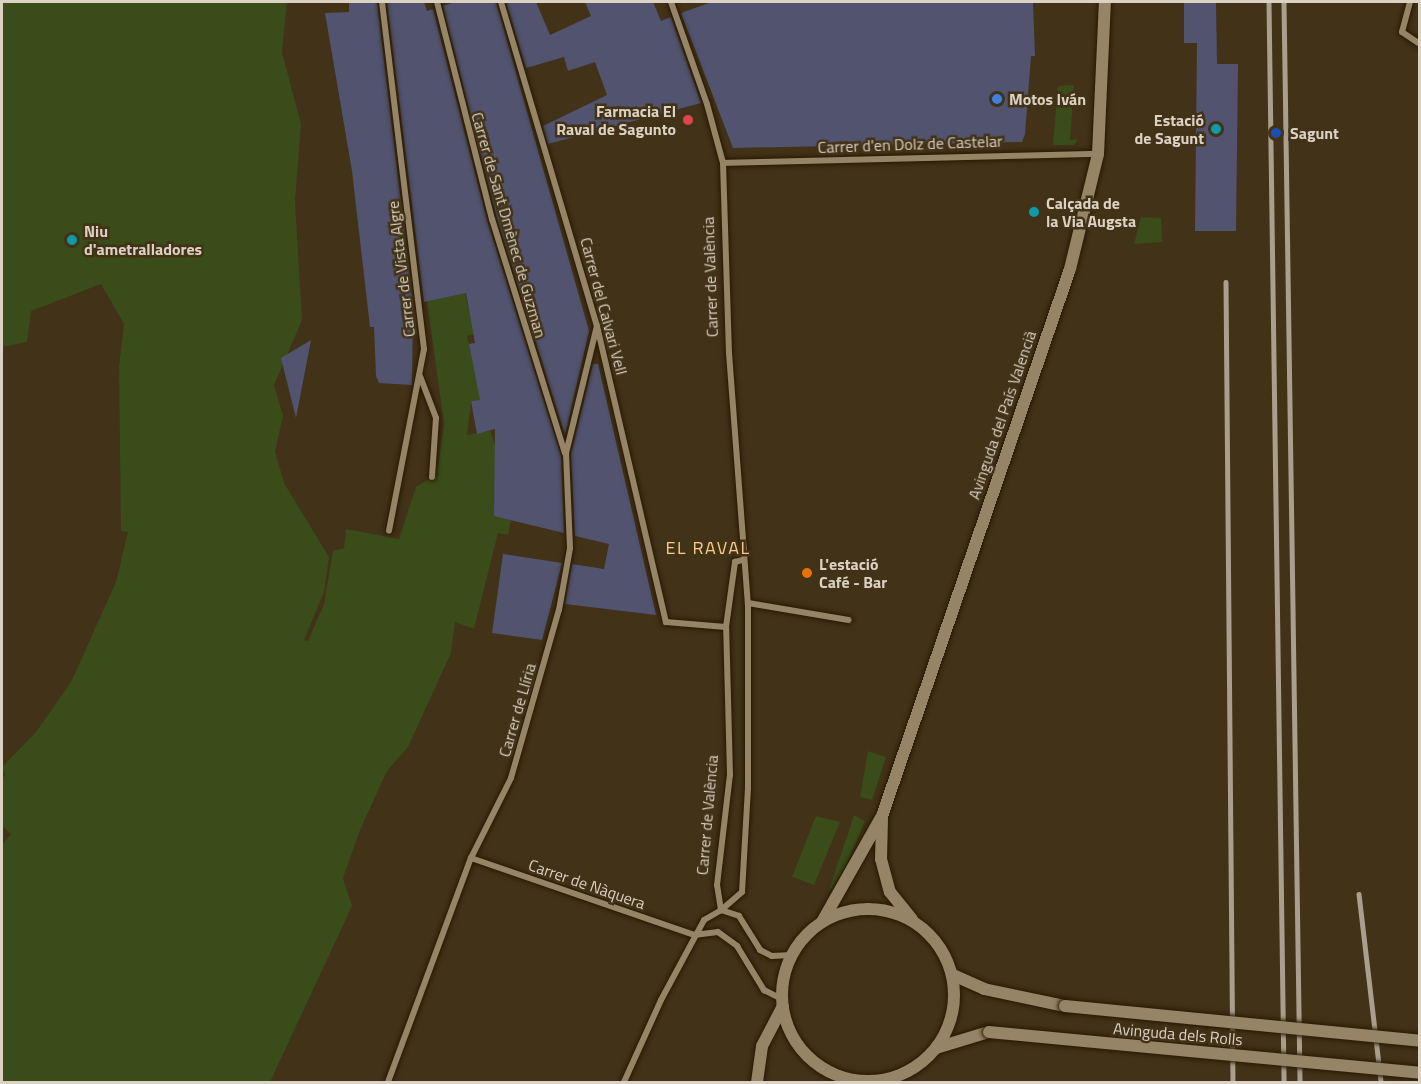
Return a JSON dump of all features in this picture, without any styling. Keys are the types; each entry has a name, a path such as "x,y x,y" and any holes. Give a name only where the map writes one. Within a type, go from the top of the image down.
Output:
{"main road":[{"name":"Avinguda del País Valencià","path":"1094,2 1101,15"},
{"name":"Avinguda del País Valencià","path":"822,922 882,816 1070,269 1098,154 1101,15 1105,2"},
{"name":"Avinguda del País Valencià","path":"882,816 881,859 890,892 913,920"},
{"path":"758,1083 762,1046 782,1002 792,955 805,936 822,922 851,910 872,909 913,920 939,944 953,975 955,1001 949,1026 936,1048 910,1071 877,1081 840,1080 807,1054 793,1037 782,1002"},
{"name":"Avinguda dels Rolls","path":"953,975 984,989 1065,1006 1419,1041"},
{"name":"Avinguda dels Rolls","path":"936,1048 989,1032 1419,1073"}],"street":[{"name":"Carrer de Vista Algre","path":"382,2 424,349 389,531"},
{"name":"Carrer de Sant Dmènec de Guzman","path":"436,2 492,219 566,453"},
{"name":"Carrer del Calvari Vell","path":"501,2 597,326 666,622 726,627"},
{"name":"Carrer de València","path":"671,2 707,104 723,163 729,353 742,560 748,603 748,788 742,892 736,900 721,910 717,885 730,775 726,627 735,562 742,560"},
{"path":"1410,2 1402,32 1419,44"},
{"name":"Carrer d'en Dolz de Castelar","path":"723,163 1098,154"},
{"name":"Carrer de Llíria","path":"388,1083 471,858 512,778 559,610 570,548 566,453 597,326"},
{"path":"420,375 436,418 432,477"},
{"path":"748,603 849,620"},
{"name":"Carrer de Nàquera","path":"471,858 694,935 718,932 737,946 764,990 782,1002"},
{"path":"624,1083 694,935 704,920 721,910 739,916 760,950 772,956 792,955"}],"green space":[{"path":"2,2 287,2 282,52 301,124 295,201 302,320 274,385 283,416 275,451 284,483 329,557 324,592 304,640 308,641 324,604 333,551 344,548 346,529 399,539 416,487 437,474 444,424 427,301 465,293 474,334 467,336 481,400 471,401 467,435 490,431 496,448 494,516 511,520 508,535 498,533 474,629 455,622 451,653 408,747 387,771 360,830 343,878 352,906 270,1082 2,1082 2,845 11,834 2,826 2,779 5,775 2,767 36,732 71,682 116,582 128,532 121,531 119,366 124,324 101,284 31,311 27,342 2,347"},
{"path":"1074,85 1070,140 1078,139 1074,145 1053,145 1058,86"},
{"path":"1141,217 1161,218 1162,242 1134,244"},
{"path":"868,751 886,757 872,800 860,797"},
{"path":"854,815 865,821 844,870 828,893"},
{"path":"816,816 840,822 814,885 792,877"}],"building":[{"path":"349,2 377,2 413,304 412,385 379,383 376,376 374,327 370,327 352,171 325,13 349,12"},
{"path":"387,2 424,2 427,11 433,9 487,220 561,456 564,533 494,516 495,429 477,434 471,401 480,400 469,344 475,343 466,293 424,302"},
{"path":"455,2 496,2 589,331 565,435 497,218 443,6"},
{"path":"506,2 536,2 550,35 591,16 585,2 653,2 661,21 671,17 701,103 548,144 543,126 607,95 595,62 568,71 564,57 526,68"},
{"path":"712,2 1033,2 1035,56 1031,56 1025,134 1022,142 733,148 681,13"},
{"path":"1184,2 1216,2 1217,64 1238,64 1236,231 1195,231 1197,43 1184,43"},
{"path":"311,340 296,418 281,358"},
{"path":"593,364 598,364 656,615 565,604 572,564 604,569 609,544 575,536 571,454"},
{"path":"503,554 562,563 542,640 492,633"}],"railway":[{"path":"1269,2 1284,1082"},
{"path":"1284,2 1300,1082"},
{"path":"1226,282 1233,1082"},
{"path":"1359,894 1381,1082"}],"place":[{"name":"Motos Iván","path":"997,99"},
{"name":"Farmacia El Raval de Sagunto","path":"688,120"},
{"name":"Estació de Sagunt","path":"1216,129"},
{"name":"Sagunt","path":"1276,133"},
{"name":"Calçada de la Via Augsta","path":"1034,212"},
{"name":"Niu d'ametralladores","path":"72,240"},
{"name":"L'estació Café - Bar","path":"807,573"}],"district":[{"name":"EL RAVAL","path":"708,548"}]}
